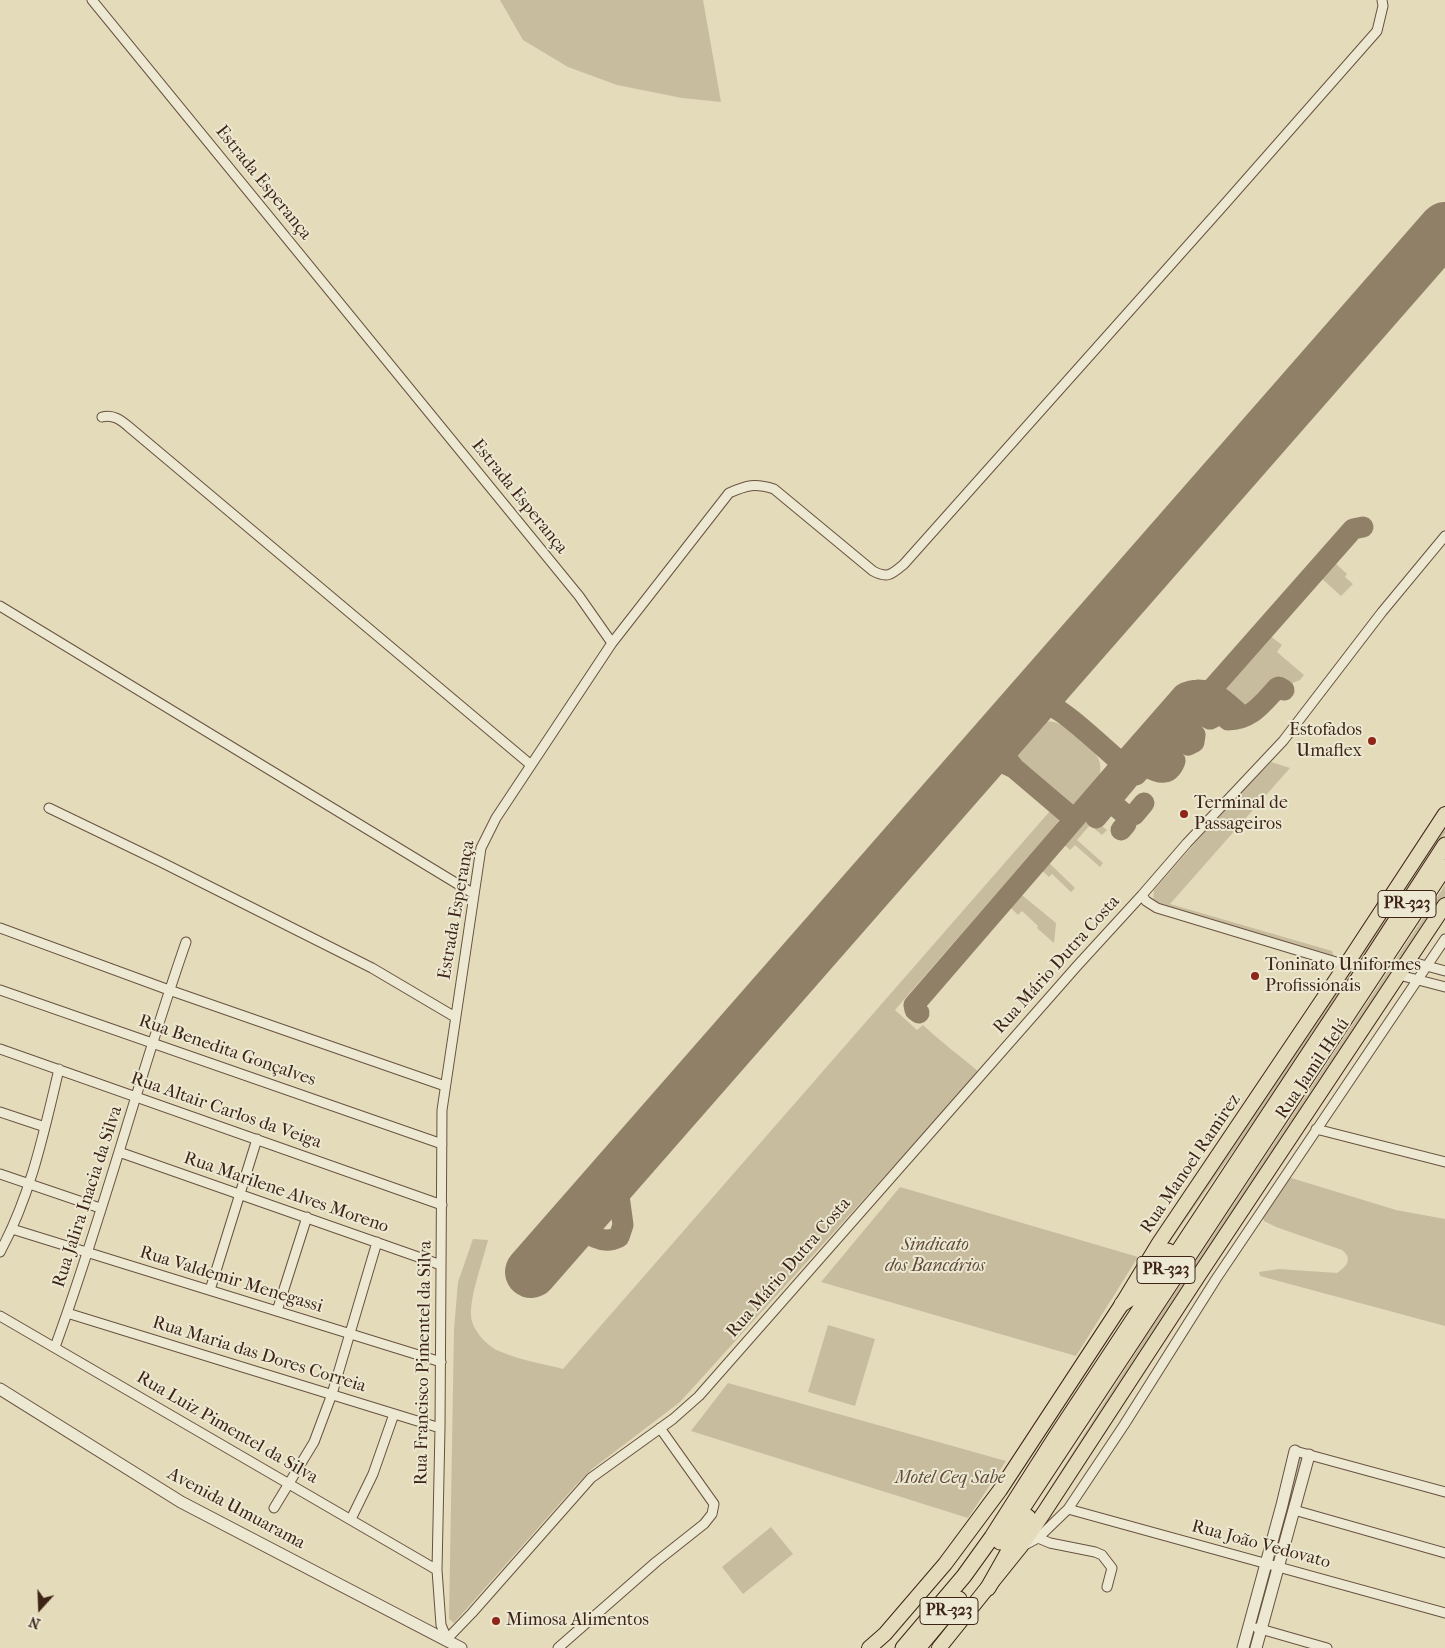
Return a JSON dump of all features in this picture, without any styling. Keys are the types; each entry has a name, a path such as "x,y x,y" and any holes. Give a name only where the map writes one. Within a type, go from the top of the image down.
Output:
{"highway":[{"name":"PR-323","path":"903,1648 964,1576 992,1537 1062,1427 1445,845"},
{"name":"PR-323","path":"918,1648 979,1573 1045,1476 1150,1312 1445,867"},
{"path":"1432,887 1445,876"},
{"path":"1122,1304 1131,1298 1191,1221 1204,1212"},
{"path":"988,1588 1044,1487 1045,1476"}],"main road":[{"name":"Rua Manoel Ramirez","path":"869,1648 886,1634 945,1564 982,1515 1122,1304 1159,1243 1445,814"},
{"name":"Rua Jamil Helú","path":"939,1648 1021,1546 1445,905"}],"street":[{"name":"Estrada Esperança","path":"92,0 572,588 612,643 496,818 481,848 445,1086"},
{"path":"612,643 729,493 747,485 774,489 873,571 887,576 894,573 1210,221 1377,31 1383,6 1382,0"},
{"path":"102,417 118,418 130,426 531,765"},
{"name":"Rua Mário Dutra Costa","path":"447,1639 591,1478 660,1428 699,1396 1077,966 1232,793 1283,741 1382,612 1445,536"},
{"path":"0,606 474,894"},
{"path":"49,808 372,968 455,1017"},
{"path":"1142,895 1151,905 1157,908 1346,965"},
{"path":"0,928 169,990 445,1086"},
{"path":"1021,1546 1038,1538 1068,1509 1124,1425 1216,1278 1445,939"},
{"name":"Rua Jalira Inacia da Silva","path":"55,1347 87,1253 169,990 186,942"},
{"path":"1408,961 1445,971"},
{"path":"1399,975 1445,987"},
{"name":"Rua Benedita Gonçalves","path":"0,990 442,1144"},
{"name":"Rua Altair Carlos da Veiga","path":"0,1049 442,1205"},
{"path":"0,1252 12,1230 29,1184 59,1069"},
{"name":"Rua Francisco Pimentel da Silva","path":"445,1086 442,1110 438,1570 441,1625 447,1639"},
{"path":"0,1112 45,1127"},
{"path":"1316,1128 1445,1162"},
{"path":"210,1290 257,1139"},
{"name":"Rua Marilene Alves Moreno","path":"119,1152 442,1265"},
{"path":"0,1174 100,1208"},
{"path":"277,1311 307,1217"},
{"name":"Rua Valdemir Menegassi","path":"12,1230 441,1362"},
{"path":"274,1508 314,1442 332,1394 377,1242"},
{"name":"Rua Maria das Dores Correia","path":"67,1313 440,1428"},
{"name":"Rua Luiz Pimentel da Silva","path":"0,1316 438,1570"},
{"name":"Avenida Umuarama","path":"0,1389 181,1502 447,1639 461,1648"},
{"path":"351,1519 373,1474 394,1414"},
{"path":"558,1648 656,1562 704,1524 712,1514 714,1504 660,1428"},
{"path":"1256,1648 1255,1628 1266,1563 1295,1451 1445,1492"},
{"path":"1243,1648 1255,1628 1278,1566 1309,1455"},
{"name":"Rua João Vedovato","path":"1068,1509 1445,1613"},
{"path":"1294,1510 1445,1553"},
{"path":"1038,1538 1102,1554 1112,1568 1107,1587"},
{"path":"1255,1628 1326,1648"}],"green space":[{"path":"500,0 703,0 721,102 682,98 617,85 568,67 523,40"},
{"path":"1334,562 1347,574 1345,577 1353,584 1341,596 1320,577"},
{"path":"1269,635 1282,645 1277,652 1304,675 1300,680 1290,684 1280,676 1253,708 1248,711 1240,708 1221,691"},
{"path":"1041,722 1058,723 1071,731 1084,742 1099,760 1100,775 1097,781 1092,790 1072,811 1008,755 1027,731"},
{"path":"1271,762 1290,768 1170,904 1332,951 1334,957 1160,907 1153,901 1154,890 1225,809"},
{"path":"1052,810 1060,818 1055,826 895,1010 917,1030 923,1025 979,1072 680,1402 592,1469 454,1623 449,1619 454,1329 458,1282 473,1239 488,1240 471,1308 472,1321 477,1332 494,1349 522,1359 563,1369"},
{"path":"1086,813 1107,830 1102,835 1090,825 1077,840 1103,863 1100,867 1075,845 1070,850 1061,842"},
{"path":"1445,822 1445,833 1254,1122 1160,1256 1143,1276"},
{"path":"1045,859 1075,888 1071,892 1052,874 1049,877 1038,867"},
{"path":"1445,885 1445,898 1020,1536 1143,1341"},
{"path":"1017,891 1056,923 1054,943 1022,911 1018,915 1007,904"},
{"path":"1288,1177 1396,1210 1445,1219 1445,1326 1260,1276 1259,1272 1279,1269 1337,1273 1344,1268 1348,1259 1342,1250 1264,1221 1263,1218"},
{"name":"Sindicato dos Bancários","path":"900,1187 1138,1257 1076,1356 821,1282"},
{"path":"828,1325 875,1339 855,1406 808,1392"},
{"name":"Motel Ceq Sabe","path":"728,1383 1006,1461 968,1518 691,1431"},
{"path":"1299,1457 1302,1458 1274,1561 1271,1559"},
{"path":"771,1527 793,1554 743,1594 722,1567"}],"taxiway":[{"path":"1096,818 1131,776 1136,775 1353,529 1363,527"},
{"path":"1054,674 1052,692 1053,701 1058,710"},
{"path":"1228,720 1250,714 1277,688 1279,687 1284,690"},
{"path":"1021,713 1038,705 1050,706 1064,714 1118,760 1127,758 1183,694 1187,692 1198,690 1210,692 1221,698 1240,714"},
{"path":"1202,710 1204,716 1210,719 1216,716 1218,711"},
{"path":"1165,722 1188,745 1194,742 1195,735 1185,729"},
{"path":"1002,735 1004,755 1014,768"},
{"path":"1147,767 1155,771 1166,772 1170,770 1175,761 1160,748 1160,742 1156,737"},
{"path":"919,1013 915,1010 914,1005 1116,771 1119,764 1118,760 1125,767 1130,764 1134,758 1134,750"},
{"path":"980,759 999,761 1014,768 1074,819"},
{"path":"1099,792 1127,816 1126,824 1121,830"},
{"path":"1127,816 1134,815 1144,803"},
{"path":"574,1222 595,1237 606,1240 619,1237 623,1225 617,1181 622,1168"}],"runway":[{"path":"531,1272 1445,228"}],"place":[{"name":"Estofados Umaflex","path":"1372,741"},
{"name":"Terminal de Passageiros","path":"1184,814"},
{"name":"Toninato Uniformes Profissionais","path":"1255,976"},
{"name":"Mimosa Alimentos","path":"496,1621"}]}
